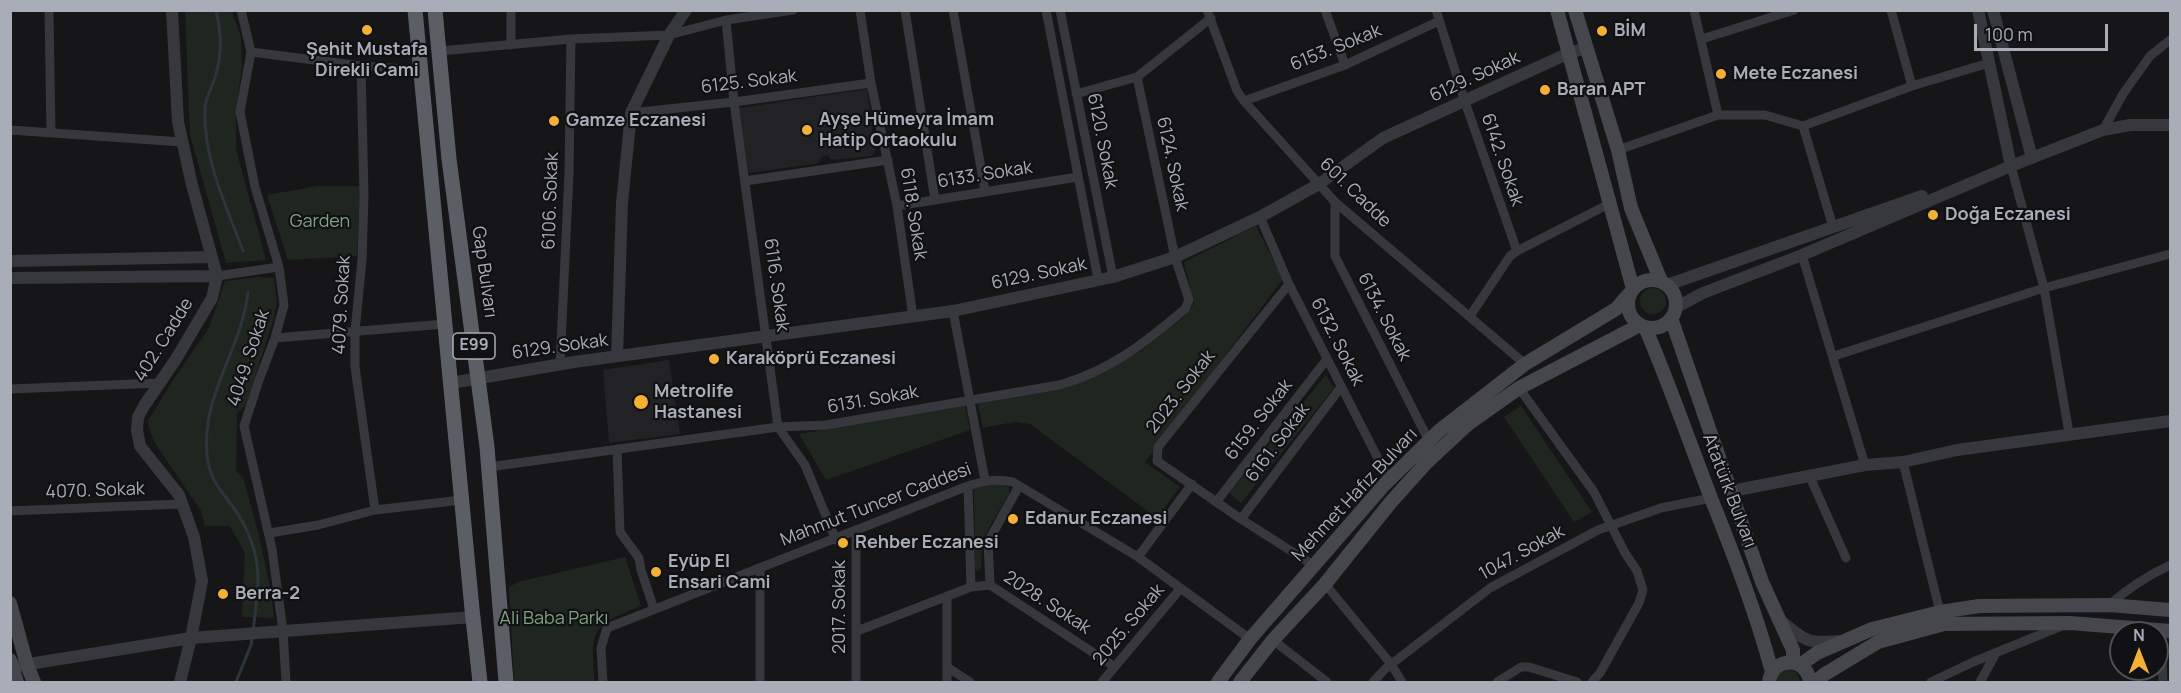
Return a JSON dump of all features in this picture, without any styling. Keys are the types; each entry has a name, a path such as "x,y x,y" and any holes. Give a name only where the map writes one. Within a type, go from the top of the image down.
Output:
{"highway":[{"name":"E99","path":"415,10 480,682"},
{"name":"Gap Bulvarı","path":"435,10 449,159 489,467 506,682"}],"main road":[{"path":"1557,10 1631,292 1628,301 1630,315 1642,326 1656,327 1673,313 1674,296 1664,283 1631,208 1618,150 1586,48 1579,11"},
{"path":"1631,292 1646,280 1664,283"},
{"name":"Mehmet Hafız Bulvarı","path":"1218,682 1250,639 1314,565 1389,480 1429,441 1525,364 1616,309 1631,292"},
{"name":"Atatürk Bulvarı","path":"1673,313 1762,582 1797,663 1807,673 1810,682"},
{"name":"Mehmet Hafız Bulvarı","path":"1240,682 1273,640 1325,585 1391,502 1427,462 1468,424 1519,388 1642,326"},
{"name":"Atatürk Bulvarı","path":"1642,326 1664,373 1743,576 1761,629 1770,680"},
{"path":"10,603 34,682"},
{"path":"1770,680 1779,665 1797,663 1872,629 1940,612 1979,606 2109,605 2170,610"},
{"path":"1815,682 1878,642 1944,624 2070,623 2109,626"},
{"path":"11,665 17,682"}],"street":[{"path":"49,10 51,133"},
{"path":"172,10 178,122 217,276"},
{"name":"4049. Sokak","path":"241,10 251,52 240,112 255,187 279,267 284,305 275,338 244,426 270,533 283,630 286,682"},
{"path":"511,10 511,45"},
{"path":"440,51 571,39 669,35 726,20 793,10"},
{"name":"6118. Sokak","path":"860,10 871,83 897,206 912,317"},
{"path":"905,10 935,200"},
{"path":"953,10 985,191"},
{"path":"1046,10 1098,279"},
{"name":"6120. Sokak","path":"1060,10 1113,277"},
{"path":"1326,10 1344,64"},
{"name":"6142. Sokak","path":"1436,10 1465,102 1517,251"},
{"path":"1694,10 1718,115"},
{"path":"1702,39 1794,10"},
{"path":"1891,10 1912,86"},
{"path":"1978,10 2012,166 2044,288 2069,433"},
{"path":"1993,10 2032,158"},
{"path":"617,356 622,203 631,113 669,35 683,12"},
{"path":"1076,94 1137,77 1209,14"},
{"name":"601. Cadde","path":"1209,14 1237,91 1335,202 1525,364"},
{"name":"6116. Sokak","path":"726,20 734,102 778,427 805,465 836,540"},
{"name":"6153. Sokak","path":"1244,101 1344,64 1439,21"},
{"name":"6106. Sokak","path":"560,365 569,173 571,39"},
{"path":"2103,130 2123,94 2150,56 2170,40"},
{"name":"6129. Sokak","path":"451,383 617,356 953,311 1113,277 1175,257 1260,217 1319,184 1383,138 1569,53 1586,48"},
{"path":"251,52 361,66 421,70"},
{"path":"1618,150 1718,115 1765,115 1803,126 1912,86 1989,63"},
{"name":"4079. Sokak","path":"361,66 364,195 356,367 375,510"},
{"name":"6124. Sokak","path":"1137,77 1175,257"},
{"name":"6125. Sokak","path":"631,113 734,102 871,83"},
{"path":"1673,313 1703,293 1802,255 2103,130 2130,124 2170,125"},
{"path":"1803,126 1833,227"},
{"path":"10,130 182,142"},
{"path":"745,181 888,160"},
{"path":"1664,283 2012,166"},
{"name":"6133. Sokak","path":"897,206 1078,177"},
{"name":"6134. Sokak","path":"1335,202 1335,256 1429,441"},
{"path":"1470,316 1510,256 1609,204"},
{"name":"6132. Sokak","path":"1260,217 1289,284 1389,480"},
{"path":"1834,356 1972,309 2170,254"},
{"path":"1802,255 1865,465"},
{"path":"10,261 212,257"},
{"name":"6131. Sokak","path":"489,467 778,427 826,425 1059,385 1082,379 1138,348 1185,309 1189,300 1175,257"},
{"path":"10,278 217,276 279,267"},
{"name":"402. Cadde","path":"180,682 202,580 194,537 179,495 140,446 137,430 138,417 212,298 217,276"},
{"name":"2023. Sokak","path":"1289,284 1158,447 1157,461 1241,519 1314,565"},
{"path":"953,311 985,480"},
{"path":"275,338 445,324"},
{"name":"6159. Sokak","path":"1217,501 1327,359"},
{"path":"10,389 159,383"},
{"name":"6161. Sokak","path":"1241,519 1341,387"},
{"path":"1519,388 1594,492 1637,571 1642,590 1639,603 1600,673 1592,682"},
{"path":"1732,491 1865,465 1903,462 1957,450 2170,420"},
{"path":"617,449 620,532 639,558 654,609"},
{"path":"1903,462 1940,612"},
{"path":"1810,477 1846,558"},
{"name":"Mahmut Tuncer Caddesi","path":"603,682 601,648 607,628 836,540 968,486 985,480 999,479 1013,482 1138,557 1250,639"},
{"path":"1138,557 1192,484"},
{"path":"968,486 971,587"},
{"path":"990,585 988,542 1019,486"},
{"name":"1047. Sokak","path":"1373,682 1391,664 1490,588 1598,530 1661,508 1711,498"},
{"path":"270,533 318,525 375,510 462,500"},
{"name":"4070. Sokak","path":"10,512 181,504"},
{"name":"2017. Sokak","path":"856,532 856,682"},
{"path":"2109,605 2126,590 2170,565"},
{"path":"760,569 760,682"},
{"name":"2028. Sokak","path":"857,631 971,587 990,585 1115,667"},
{"path":"1325,585 1391,664 1402,682"},
{"name":"2025. Sokak","path":"1102,682 1180,589"},
{"path":"947,596 947,682"},
{"path":"11,682 11,665 27,665 191,638 473,617"},
{"path":"1779,619 1802,638 1818,643 1848,640"},
{"path":"1931,682 2070,623"},
{"path":"1273,640 1327,682"},
{"path":"1980,682 1996,653"},
{"path":"947,667 970,682"},
{"path":"1497,682 1521,667 1529,667 1577,682"}],"shaded area":[{"name":"Ayşe Hümeyra İmam Hatip Ortaokulu","path":"867,89 875,152 871,156 831,160 828,155 821,157 819,163 750,173 739,108"},
{"name":"Metrolife Hastanesi","path":"669,360 680,434 609,443 603,370"}],"green space":[{"path":"185,11 232,11 241,37 242,67 236,111 236,149 266,260 226,263 190,135"},
{"name":"Garden","path":"317,186 360,186 357,256 288,260 267,195"},
{"path":"1256,226 1283,279 1145,462 1180,487 1157,518 1030,424 1014,422 983,428 978,404 1083,381 1138,353 1185,316 1194,303 1184,262"},
{"path":"259,277 274,278 277,302 246,405 237,413 236,471 243,477 257,530 269,582 274,618 242,617 245,553 230,526 205,526 201,511 155,443 148,421 209,328 225,281"},
{"path":"1653,288 1662,292 1666,301 1662,310 1653,314 1644,310 1640,301 1644,292"},
{"path":"1326,375 1334,388 1241,503 1229,493"},
{"path":"965,405 970,430 826,480 799,434"},
{"path":"1521,406 1592,512 1574,522 1504,417"},
{"path":"998,483 1009,487 1009,494 982,540 981,569 978,571 975,569 974,489"},
{"name":"Ali Baba Parkı","path":"625,557 641,606 611,619 597,632 593,651 595,682 514,682 509,587 518,582"},
{"path":"1787,669 1796,672 1801,682 1776,682 1777,675"}],"waterway":[{"path":"216,10 220,50 215,78 205,105 205,128 217,182 243,251"},
{"path":"248,292 238,333 210,412 207,455 212,475 241,519 253,547 258,573 253,630"},
{"path":"236,682 252,637"}],"place":[{"name":"Şehit Mustafa Direkli Cami","path":"367,30"},
{"name":"BİM","path":"1602,31"},
{"name":"Mete Eczanesi","path":"1721,74"},
{"name":"Baran APT","path":"1545,90"},
{"name":"Gamze Eczanesi","path":"554,121"},
{"name":"Ayşe Hümeyra İmam Hatip Ortaokulu","path":"807,130"},
{"name":"Doğa Eczanesi","path":"1933,215"},
{"name":"Karaköprü Eczanesi","path":"714,359"},
{"name":"Metrolife Hastanesi","path":"641,402"},
{"name":"Edanur Eczanesi","path":"1013,519"},
{"name":"Rehber Eczanesi","path":"843,543"},
{"name":"Eyüp El Ensari Cami","path":"656,572"},
{"name":"Berra-2","path":"223,594"}]}
